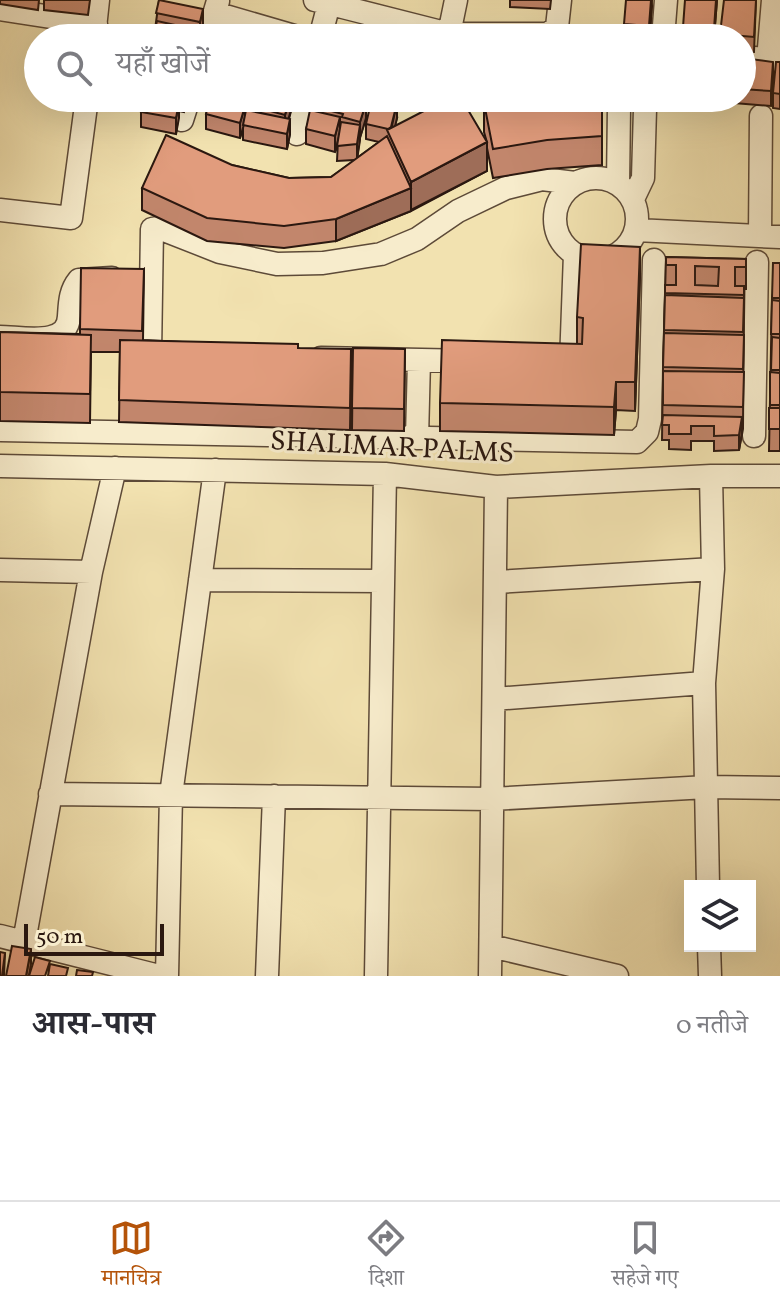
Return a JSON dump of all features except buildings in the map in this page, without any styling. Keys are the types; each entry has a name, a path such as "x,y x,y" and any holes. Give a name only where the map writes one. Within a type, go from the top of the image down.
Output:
{"street":[{"path":"96,24 98,0"},
{"path":"451,24 456,0"},
{"path":"557,24 560,0"},
{"path":"664,24 666,0"},
{"path":"773,0 774,60"},
{"path":"322,24 325,1 406,24"},
{"path":"217,7 263,24"},
{"path":"0,9 65,24"},
{"path":"0,210 71,218 85,112"},
{"path":"182,120 185,112"},
{"path":"297,134 302,112"},
{"path":"619,112 625,191 637,211 636,230 626,247 602,260 575,254 564,244 557,232 557,204 575,183 588,178 601,178 625,191"},
{"path":"625,191 643,178 645,112"},
{"path":"636,230 770,237 761,116"},
{"path":"182,355 150,354 152,229 159,228 220,252 277,264 323,263 381,254 417,239 458,211 506,188 542,179 575,183"},
{"path":"730,235 730,261 769,262 754,436"},
{"path":"541,362 571,363 575,254"},
{"path":"0,430 637,442 647,432 650,419 661,260 615,255"},
{"path":"0,337 48,338 61,335 69,325 72,289 79,280 95,277 151,279"},
{"path":"292,357 495,361"},
{"path":"417,438 419,360"},
{"name":"SHALIMAR PALMS","path":"0,466 385,474 496,487 711,476 780,476"},
{"path":"24,942 91,572 115,468"},
{"path":"167,976 171,795 215,470"},
{"path":"376,976 385,474"},
{"path":"708,880 704,683 713,569 711,476"},
{"path":"490,976 496,487"},
{"path":"496,582 713,569"},
{"path":"0,570 91,572"},
{"path":"200,580 383,581"},
{"path":"494,699 704,683"},
{"path":"50,794 492,799 707,787 780,788"},
{"path":"267,976 274,796"},
{"path":"0,936 159,976"},
{"path":"491,946 617,976"},
{"path":"709,952 710,976"}]}
